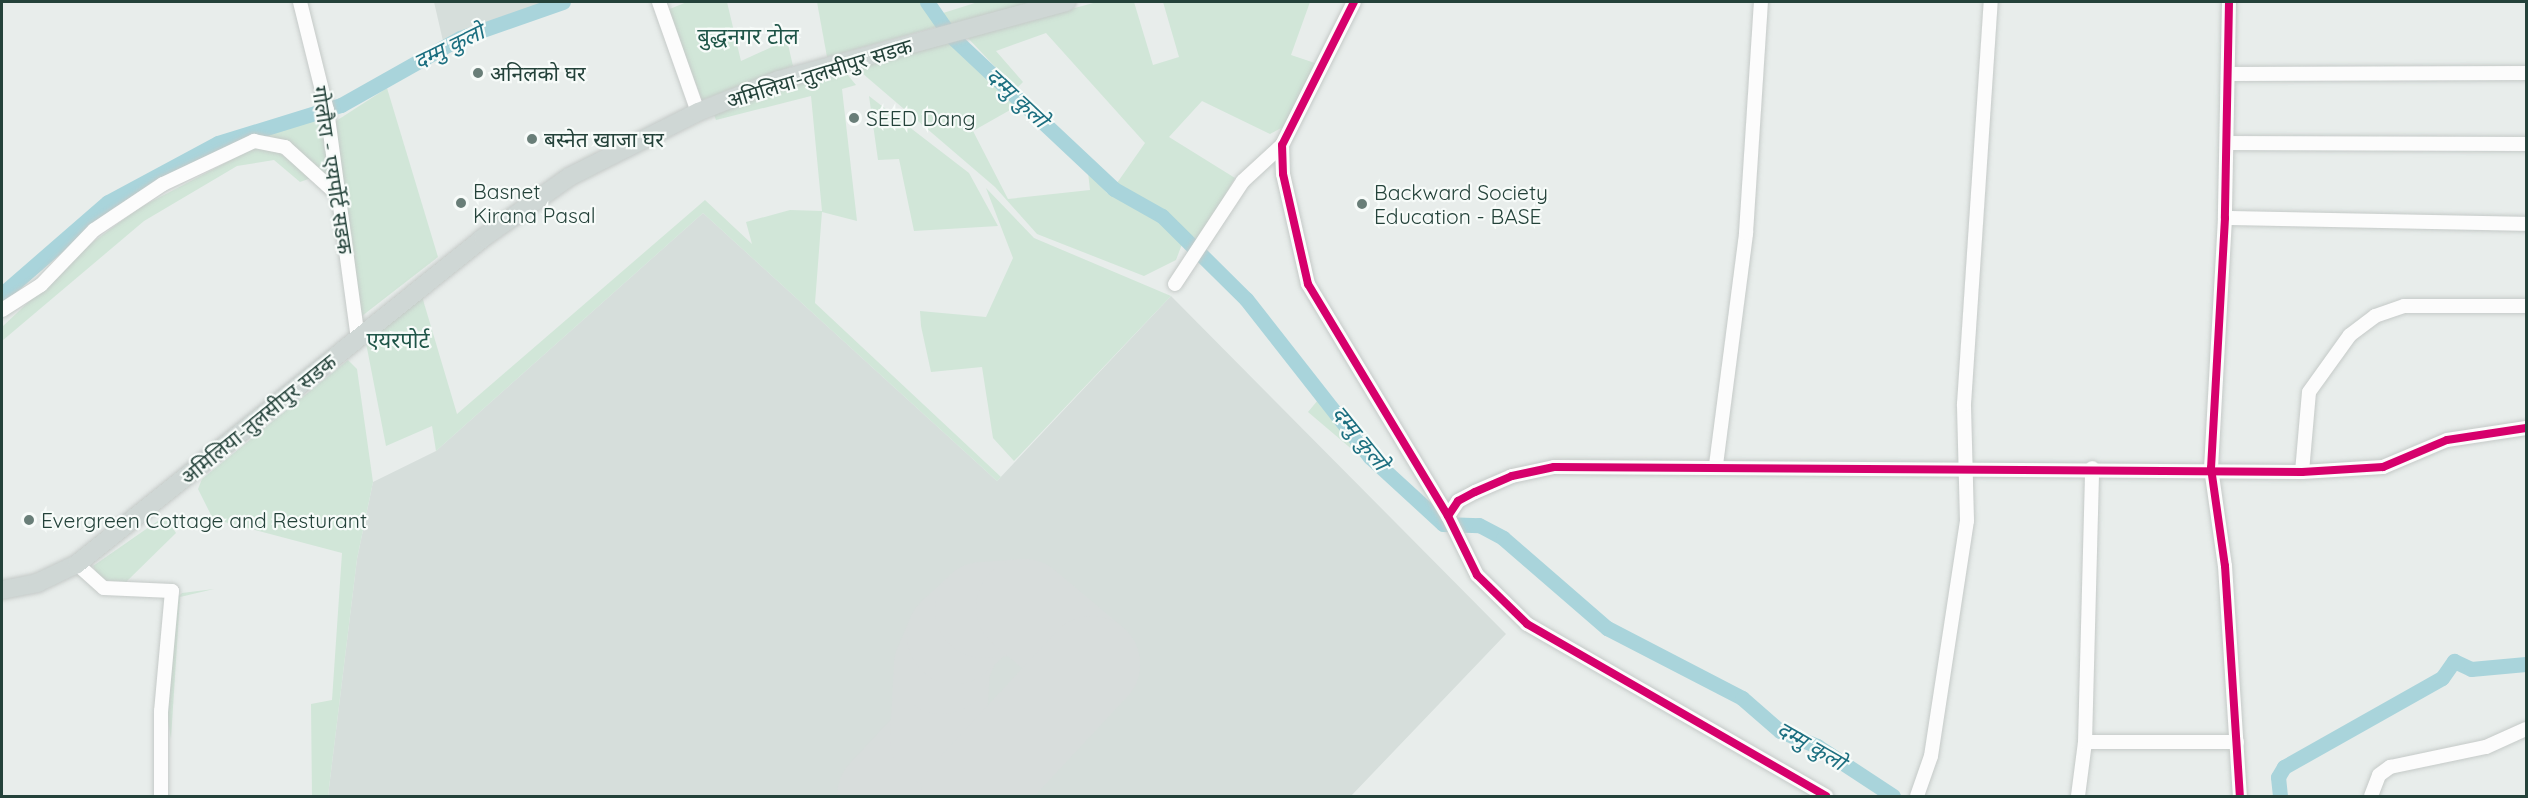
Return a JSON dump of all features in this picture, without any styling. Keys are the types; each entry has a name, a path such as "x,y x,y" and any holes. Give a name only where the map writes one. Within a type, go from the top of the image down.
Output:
{"main road":[{"name":"अमिलिया-तुलसीपुर सडक","path":"2,590 37,583 76,564 483,238 569,177 698,112 779,81 1067,2"}],"street":[{"name":"गोलौरा - एयर्पोर्ट सडक","path":"300,2 327,110 358,340"},
{"path":"659,2 698,112"},
{"path":"1175,284 1243,180 1282,145 1354,2"},
{"path":"1716,465 1746,233 1761,2"},
{"path":"1917,796 1931,756 1947,660 1969,468 1964,404 1991,2"},
{"path":"2229,2 2225,218 2211,468 2224,567 2240,796"},
{"path":"2228,74 2526,73"},
{"path":"2,310 40,285 94,230 163,184 254,141 285,147 339,196"},
{"path":"2227,143 2526,144"},
{"path":"1282,145 1308,284 1448,516 1477,575 1527,624 1826,796"},
{"path":"2225,218 2526,224"},
{"path":"2302,472 2309,392 2350,335 2375,316 2404,306 2526,306"},
{"path":"1448,516 1458,501 1475,492 1512,476 1554,467 1716,465 2211,468 2302,472 2383,466 2447,440 2526,428"},
{"path":"2078,796 2085,742 2092,468"},
{"path":"76,564 104,588 172,591 161,796"},
{"path":"2371,796 2379,776 2390,767 2486,747 2526,729"},
{"path":"2085,742 2237,742"}],"shaded area":[{"path":"434,2 557,2 443,41"},
{"path":"703,213 997,481 1171,296 1506,634 1351,796 328,796 357,559 373,482 436,451"}],"green space":[{"path":"687,2 727,2 741,61 787,40 793,66 702,100 667,10"},
{"path":"817,2 923,2 940,26 827,57"},
{"path":"978,2 1034,2 949,27 940,14"},
{"path":"1097,2 1134,2 1153,65 1179,57 1163,2 1310,2 1291,55 1318,64 1283,127 1270,134 1202,101 1169,137 1235,178 1194,247 1158,209 1117,183 1145,143 1046,33 996,51 1023,82 1016,89 967,37"},
{"path":"953,42 1019,105 973,131 1008,199 1090,190 1088,172 1107,193 1145,207 1167,224 1182,244 1176,260 1144,276 1037,234 995,187 855,67"},
{"path":"842,68 856,85 842,89 857,221 822,212 815,303 1001,477 997,481 703,213 436,451 432,426 386,446 366,343 421,293 457,414 705,200 752,244 746,222 790,210 822,211 811,96 716,120 713,112"},
{"path":"387,88 438,257 362,316 333,123"},
{"path":"869,96 969,173 998,226 914,231 899,159 878,160"},
{"path":"322,118 333,185 284,143 261,133"},
{"path":"256,147 271,147 314,177 300,182 274,160 237,166 144,221 2,341 2,327 89,245 139,208"},
{"path":"986,188 1034,238 1171,296 1014,461 993,438 982,367 931,372 921,326 920,311 986,317 1013,258"},
{"path":"348,360 357,369 373,482 357,559 328,796 312,796 311,704 332,700 342,553 213,519 198,489 202,479"},
{"path":"1323,394 1369,459 1414,502 1308,412"},
{"path":"165,516 176,533 126,582 100,580 93,566"},
{"path":"214,589 180,597 171,739 167,715 177,597 182,593"}],"waterway":[{"path":"2,294 108,202 218,143 341,105 460,38 563,2"},
{"name":"दम्मु कुलो","path":"927,2 950,35 1114,189 1162,216 1246,299 1370,457 1443,524 1479,525 1503,538 1607,628 1742,698 1780,731 1817,746 1893,796"},
{"path":"2280,796 2278,777 2284,767 2442,678 2454,661 2471,669 2526,664"}],"runway":[{"path":"885,796 938,739 942,666 955,636 983,610 1024,607 1092,664 969,796"}],"cycle path":[{"path":"1354,2 1282,145 1283,174 1308,284 1448,516 1477,575 1527,624 1826,796"},
{"path":"2229,2 2225,218 2211,468 2225,566 2240,796"},
{"path":"1448,516 1458,501 1475,492 1512,476 1554,467 2302,472 2383,467 2447,440 2526,428"}],"place":[{"name":"अनिलको घर","path":"478,73"},
{"name":"SEED Dang","path":"854,118"},
{"name":"बस्‍नेत खाजा घर","path":"532,139"},
{"name":"Basnet Kirana Pasal","path":"461,203"},
{"name":"Backward Society Education - BASE","path":"1362,204"},
{"name":"Evergreen Cottage and Resturant","path":"29,520"}],"district":[{"name":"बुद्धनगर टोल","path":"748,37"},
{"name":"एयरपोर्ट","path":"398,341"}]}
